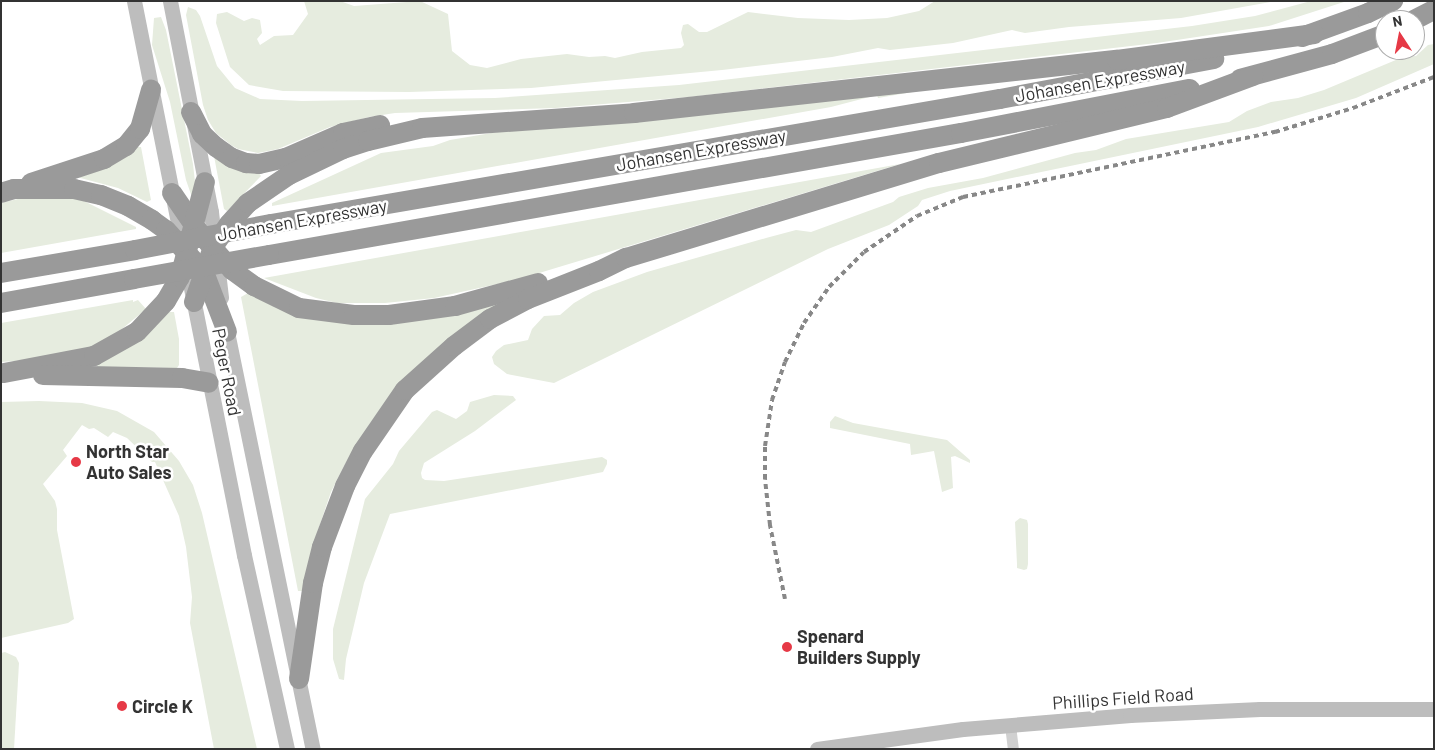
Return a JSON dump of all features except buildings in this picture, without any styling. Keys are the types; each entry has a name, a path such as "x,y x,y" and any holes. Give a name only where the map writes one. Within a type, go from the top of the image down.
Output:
{"highway":[{"name":"Johansen Expressway","path":"1,273 271,224 1019,96 1190,64 1314,34 1394,1"},
{"path":"194,302 213,247 229,224 248,203 288,175 342,149 422,128 644,112 1087,63 1314,34"},
{"name":"Johansen Expressway","path":"1,303 961,133 1254,76 1332,54 1375,38"},
{"path":"172,193 195,225 232,270 279,299 299,308 354,315 389,315 455,306 626,258 939,163 1167,108 1202,97 1254,76"},
{"path":"8,191 55,173 104,159 126,146 140,129 151,90"},
{"path":"191,112 202,134 216,147 232,158 246,163 259,164 272,163 344,133 368,127 395,123 422,128"},
{"path":"3,373 94,356 137,332 166,301 180,277 205,182"},
{"path":"8,191 52,187 74,189 101,195 128,206 152,220 166,230 204,272 227,332"},
{"path":"299,679 314,583 334,511 363,451 406,390 454,346 490,318 528,299 599,271 626,258"},
{"path":"3,373 182,378 209,383"}],"main road":[{"name":"Peger Road","path":"134,1 244,555 287,749"},
{"name":"Peger Road","path":"170,1 211,212 213,247 227,332 313,749"},
{"name":"Phillips Field Road","path":"817,749 1010,725 1192,712 1335,708 1434,709"}],"street":[{"path":"1010,725 1013,749"}],"shaded area":[{"path":"304,1 340,1 354,6 420,1 448,14 452,51 470,65 487,68 521,59 567,54 615,58 642,52 681,48 684,45 681,33 683,25 688,24 699,32 707,32 748,12 798,18 849,20 887,18 919,11 935,1 1276,1 1181,18 1069,27 1025,33 1012,30 953,43 890,50 878,48 832,57 722,70 531,88 409,92 283,91 249,85 230,67 216,23 217,14 227,12 244,21 252,18 260,20 262,33 257,39 260,45 274,36 293,35 308,14"},
{"path":"1311,1 1347,1 1269,26 1157,43 689,97 555,108 395,113 369,117 330,127 278,149 258,153 238,149 231,145 216,133 208,120 203,105 186,15 188,7 196,10 200,16 217,66 235,88 260,99 302,101 495,98 679,85 1192,26 1255,16"},
{"path":"161,17 166,30 193,164 195,182 194,203 186,180 170,102 152,45 154,18"},
{"path":"1434,44 1434,64 1356,98 1258,127 950,191 922,200 918,206 889,225 828,249 554,383 507,374 494,364 492,357 496,351 504,345 528,340 532,329 544,316 560,315 574,303 593,292 647,272 796,230 811,232 893,202 899,197 928,188 983,178 1075,153 1096,150 1126,139 1229,122 1247,111 1271,102 1298,98 1324,90 1396,60 1425,60 1425,48"},
{"path":"918,91 878,98 877,95 831,107 272,206 272,203 381,153 433,146 450,140 509,130"},
{"path":"136,147 141,147 151,200 147,202 118,188 73,176"},
{"path":"214,156 258,172 261,176 227,211 224,209"},
{"path":"900,164 516,280 434,298 385,303 337,303 316,298 264,278"},
{"path":"22,198 80,199 136,227 136,229 1,253 1,203"},
{"path":"248,293 282,310 504,301 383,405 369,425 344,466 331,492 318,530 302,591 298,591 241,297"},
{"path":"133,300 133,302 138,300 146,309 110,339 91,348 41,359 1,362 1,323"},
{"path":"169,312 174,312 179,339 179,365 177,368 97,367 97,364"},
{"path":"494,395 513,396 516,400 475,431 424,463 421,473 422,478 425,480 444,481 602,457 607,460 603,472 390,514 364,583 346,659 344,680 339,679 333,659 333,629 365,499 393,464 399,451 432,412 437,410 456,419 467,411 470,402"},
{"path":"1,402 82,403 117,411 154,432 179,461 193,485 202,513 257,749 214,749 190,623 192,597 186,547 179,516 155,462 152,462 127,438 113,432 108,437 94,428 89,429 82,425 63,450 67,456 43,484 55,501 57,509 57,530 74,619 68,623 1,638"},
{"path":"835,416 853,423 947,440 970,460 970,463 955,456 951,457 953,488 942,492 934,451 911,455 910,444 830,428 830,422"},
{"path":"1020,518 1027,520 1028,524 1028,564 1027,569 1024,570 1017,568 1015,522"},
{"path":"5,652 16,657 19,663 14,749 1,749 1,653"}],"railway":[{"path":"785,599 770,525 765,479 765,446 772,400 785,362 804,323 829,287 864,252 917,216 963,197 1275,132 1353,108 1434,77"}],"place":[{"name":"North Star Auto Sales","path":"76,462"},
{"name":"Spenard Builders Supply","path":"787,647"},
{"name":"Circle K","path":"122,706"}]}
